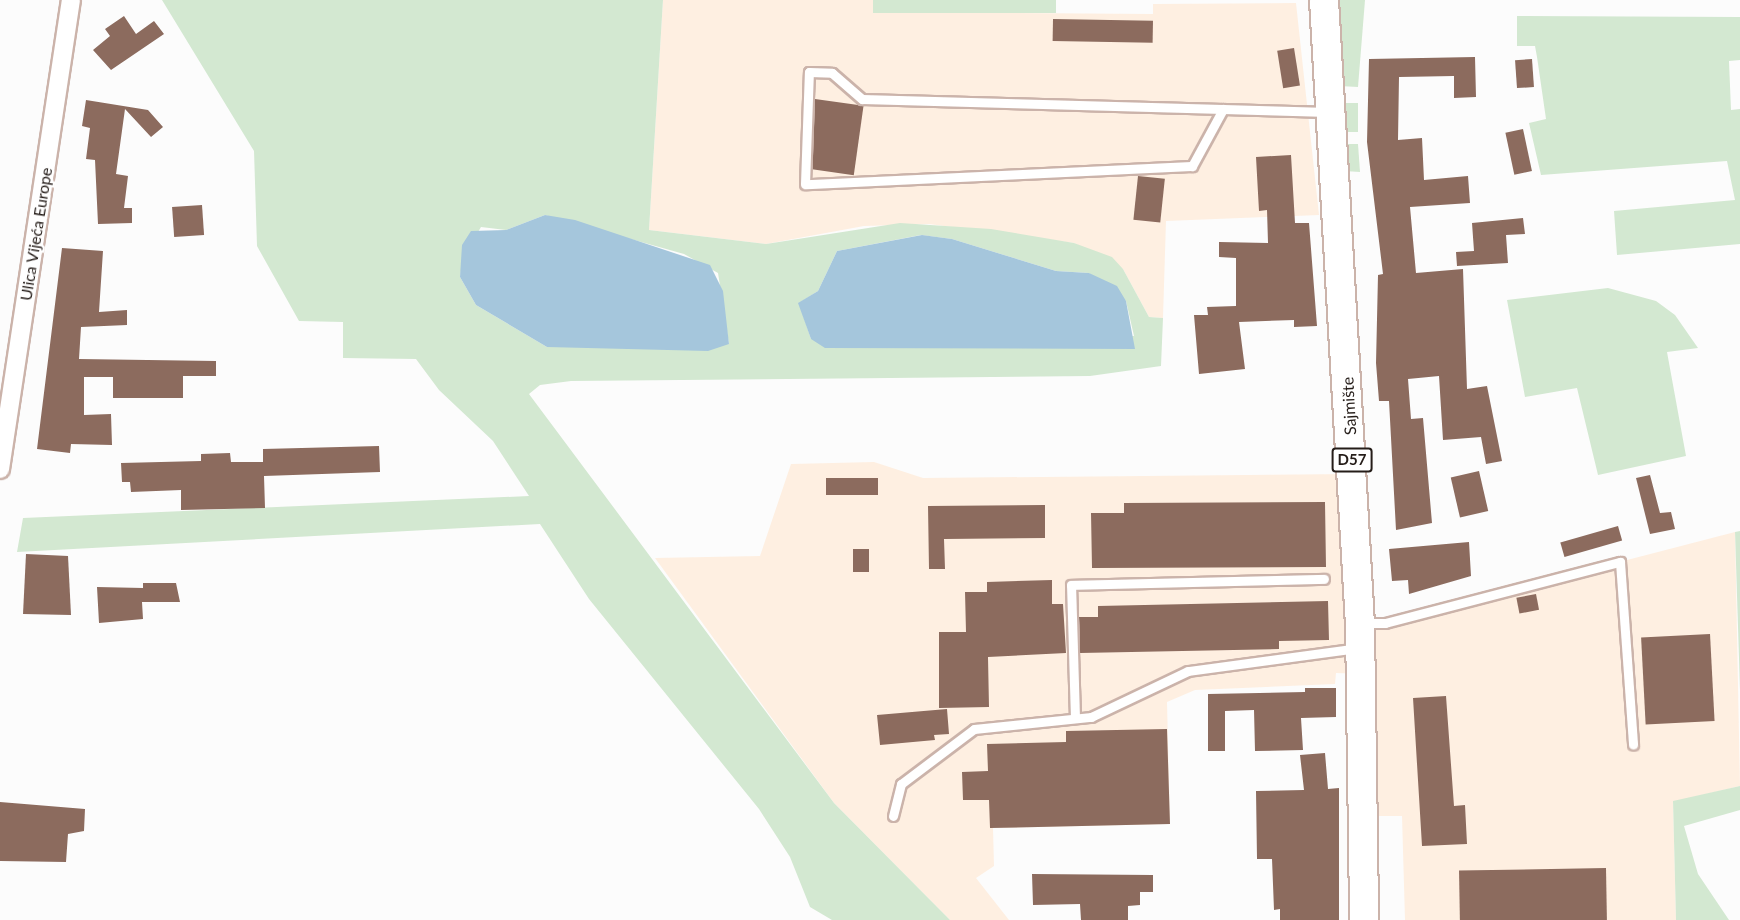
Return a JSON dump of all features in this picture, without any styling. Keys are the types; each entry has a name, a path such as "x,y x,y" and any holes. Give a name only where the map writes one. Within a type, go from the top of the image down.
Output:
{"main road":[{"name":"Sajmište","path":"1324,0 1360,636 1364,920"}],"street":[{"name":"Ulica Vijeća Europe","path":"0,469 71,0"}],"lane":[{"path":"1223,109 1192,166 805,184 809,72 832,73 862,99 1223,109 1330,112"},
{"path":"893,816 902,784 974,729 1075,718 1119,708 1188,671 1360,636 1385,623 1620,562 1633,746"},
{"path":"1075,718 1071,585 1324,579"}],"shaded area":[{"path":"663,0 873,0 879,12 1153,14 1153,4 1296,3 1319,215 1166,221 1163,318 1149,317 1123,269 1074,243 929,224 864,226 766,244 649,230"},
{"path":"874,462 923,478 1352,474 1360,623 1385,623 1735,532 1740,786 1673,802 1676,920 1405,920 1402,816 1363,816 1362,674 1336,673 1335,684 1195,690 1167,702 1170,824 993,828 994,866 976,878 1009,920 950,920 834,803 655,558 760,556 791,464"}],"green space":[{"path":"162,0 663,0 649,230 766,244 900,223 991,229 1074,243 1112,257 1123,269 1149,317 1163,318 1161,366 1090,376 571,381 540,385 529,394 834,803 950,920 832,920 810,907 790,857 759,809 589,599 540,524 17,552 23,518 529,496 493,441 439,390 416,359 343,358 343,322 299,321 257,246 254,151","holes":["545,215 684,254 718,273 729,344 547,347 476,305 460,277 463,257 481,227 506,230","921,235 952,239 1056,271 1089,273 1126,301 1134,336 811,339 799,303 818,291 837,251"]},
{"path":"873,0 1056,0 1056,13 873,13"},
{"path":"1337,0 1365,0 1358,87 1339,86"},
{"path":"1517,16 1740,17 1740,60 1729,61 1731,110 1740,109 1740,244 1617,255 1614,211 1735,200 1727,161 1541,175 1529,123 1546,119 1537,57 1535,46 1517,46"},
{"path":"1341,103 1358,103 1358,132 1341,132"},
{"path":"1344,144 1358,144 1360,172 1344,171"},
{"path":"1608,288 1656,301 1675,315 1698,348 1667,352 1686,456 1598,475 1577,388 1525,397 1507,300"},
{"path":"1740,531 1740,690 1735,532"},
{"path":"1740,786 1740,810 1684,826 1698,874 1729,920 1676,920 1673,801"}],"water":[{"path":"545,215 575,220 710,265 723,291 729,344 708,351 547,347 476,305 460,277 462,245 471,231 506,230"},
{"path":"922,235 952,239 1056,271 1089,273 1117,286 1126,301 1135,349 825,348 811,339 798,303 818,291 837,251"}],"building":[{"path":"124,16 136,34 154,21 164,34 111,70 93,50 110,36 105,29"},
{"path":"1053,19 1153,21 1153,43 1053,41"},
{"path":"1294,48 1300,86 1283,88 1277,51"},
{"path":"1475,57 1476,97 1454,98 1454,76 1399,77 1398,140 1422,138 1424,180 1468,176 1470,203 1410,207 1416,273 1463,269 1467,389 1487,386 1502,461 1486,464 1481,437 1443,440 1439,376 1408,379 1411,419 1423,418 1432,523 1396,530 1389,401 1379,401 1376,363 1378,275 1383,274 1367,142 1369,59"},
{"path":"1532,59 1534,87 1517,88 1515,60"},
{"path":"815,99 864,106 854,175 805,168"},
{"path":"86,100 148,110 163,127 151,137 125,109 116,174 128,176 124,208 132,208 132,223 98,224 95,160 86,159 90,128 82,126"},
{"path":"1523,129 1532,171 1514,175 1505,133"},
{"path":"1291,155 1295,223 1309,223 1317,326 1294,327 1294,320 1239,322 1245,369 1199,374 1194,315 1208,315 1207,307 1236,306 1236,258 1219,257 1219,242 1268,243 1267,210 1259,211 1256,157"},
{"path":"1138,176 1165,179 1160,223 1133,220"},
{"path":"202,205 204,235 174,237 172,207"},
{"path":"1523,218 1525,234 1506,235 1508,263 1457,266 1456,252 1474,251 1472,223"},
{"path":"62,248 103,251 99,312 127,310 127,325 81,327 79,359 216,361 216,376 183,376 183,398 113,398 113,377 84,377 84,415 111,414 112,445 71,444 70,453 37,449"},
{"path":"379,446 380,472 264,476 265,508 181,510 181,490 131,492 130,482 122,482 121,463 201,461 201,454 230,453 231,462 263,462 263,449"},
{"path":"1479,471 1488,511 1460,517 1451,478"},
{"path":"1650,475 1660,513 1671,512 1675,529 1650,534 1636,478"},
{"path":"826,478 878,478 878,495 826,495"},
{"path":"1325,502 1326,567 1092,568 1091,513 1124,513 1124,503"},
{"path":"1045,505 1045,538 944,539 945,569 929,569 928,506"},
{"path":"1618,526 1622,540 1564,557 1560,543"},
{"path":"1469,542 1471,576 1409,594 1408,580 1392,581 1389,549"},
{"path":"853,549 869,549 869,572 853,572"},
{"path":"26,554 68,556 71,615 23,614"},
{"path":"1052,580 1052,604 1063,604 1066,653 988,657 989,707 939,708 939,632 966,632 965,592 987,592 987,582"},
{"path":"143,583 176,583 180,602 142,602 143,619 99,623 97,587 143,588"},
{"path":"1536,594 1539,610 1519,614 1516,598"},
{"path":"1328,601 1329,640 1279,641 1279,649 1080,653 1079,617 1098,617 1098,606"},
{"path":"1710,634 1715,721 1646,724 1641,638"},
{"path":"1305,688 1336,688 1336,717 1301,718 1303,750 1255,751 1254,710 1225,711 1225,751 1208,751 1208,694 1305,692"},
{"path":"1446,696 1454,806 1465,805 1467,844 1422,846 1413,698"},
{"path":"947,709 949,734 934,735 935,740 880,745 877,715"},
{"path":"1167,729 1170,824 990,828 989,800 963,800 962,772 988,771 987,744 1066,742 1066,731"},
{"path":"1325,753 1328,789 1339,788 1339,920 1280,920 1280,909 1274,910 1272,859 1257,859 1256,791 1304,790 1300,755"},
{"path":"0,802 85,809 84,831 68,834 66,862 0,861"},
{"path":"1606,868 1607,920 1460,920 1459,871"},
{"path":"1032,874 1153,875 1153,892 1140,892 1140,905 1128,906 1128,920 1081,920 1080,904 1033,905"}]}
